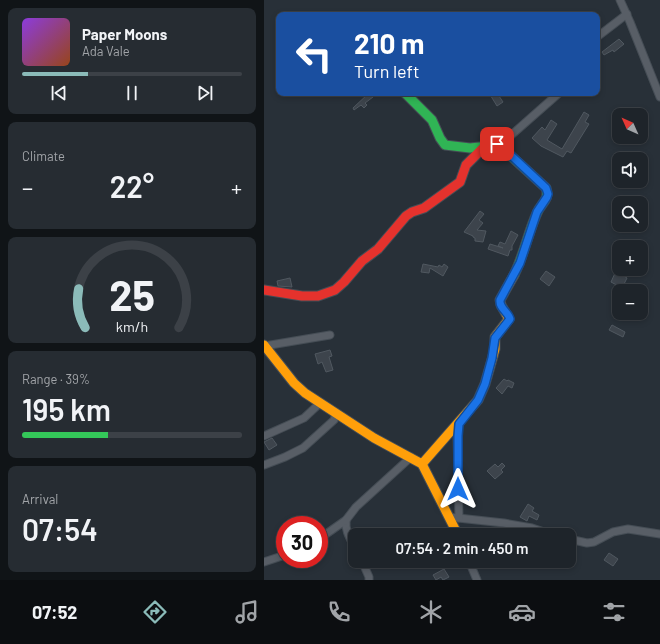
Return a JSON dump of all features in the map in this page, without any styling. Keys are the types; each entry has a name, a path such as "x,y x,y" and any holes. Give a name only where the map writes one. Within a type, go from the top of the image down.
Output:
{"street":[{"path":"620,0 660,97"},
{"path":"600,35 627,14"},
{"path":"408,96 432,120 440,138 445,144 448,146 470,148 497,144 500,145 546,188 548,194 546,201 537,212 520,263 500,300 501,306 510,319 495,338 495,349 485,384 478,400 459,424 422,464"},
{"path":"500,145 556,96"},
{"path":"264,290 302,296 318,296 335,290 362,261 378,249 406,216 412,212 424,208 460,182 466,165 484,147"},
{"path":"330,335 264,346 294,383 319,404 374,438 422,464 454,528"},
{"path":"264,436 304,418 319,404"},
{"path":"264,464 285,457 303,448 334,420 336,414"},
{"path":"458,518 459,424"},
{"path":"328,533 346,520 356,507 411,457"},
{"path":"449,517 527,528"},
{"path":"346,520 348,534"},
{"path":"576,540 588,543 594,542 613,532 628,529 660,534"},
{"path":"264,562 276,558"},
{"path":"365,568 369,580"},
{"path":"472,568 477,580"}],"building":[{"path":"619,39 624,44 614,52 613,50 604,55 602,52"},
{"path":"366,96 373,97 365,103 367,105 364,108 361,105 354,110 353,108"},
{"path":"491,96 499,96 503,102 497,106"},
{"path":"584,112 589,115 585,122 589,124 571,153 567,151 563,157 541,146 532,138 542,127 545,130 551,120 557,124 547,140 562,149"},
{"path":"480,211 484,214 479,220 483,223 477,230 486,231 483,242 475,241 473,236 464,232"},
{"path":"511,231 518,235 508,256 488,249 490,244 503,248 498,246 500,242 505,244"},
{"path":"423,264 438,267 439,265 442,267 444,264 448,267 443,276 430,268 429,273 421,272"},
{"path":"546,271 555,277 549,286 540,279"},
{"path":"614,276 624,276 627,278 624,284 615,284 611,282"},
{"path":"290,278 292,287 278,286 277,281"},
{"path":"612,325 625,332 623,337 609,330"},
{"path":"330,350 332,356 329,357 333,370 326,372 322,362 318,364 315,354"},
{"path":"504,379 514,383 512,388 508,386 502,394 496,388"},
{"path":"272,438 277,445 269,450 264,442"},
{"path":"502,463 505,466 501,470 503,472 495,479 487,471 495,464 498,467"},
{"path":"528,504 534,508 532,511 539,515 537,520 529,516 527,521 520,517"},
{"path":"609,553 618,559 613,566 604,560"},
{"path":"444,569 449,577 443,580 441,577 436,580 433,575"}],"traffic: fast":[{"path":"408,96 432,120 440,138 445,145 470,148 499,145 546,188 546,199 537,213 521,260 514,275"}],"traffic: slow":[{"path":"422,464 478,400 485,384 495,349 495,337 509,319 501,305 500,300 514,275"},
{"path":"264,345 294,383 305,393 374,438 422,464 454,528"}],"traffic: jam":[{"path":"264,290 302,296 318,296 335,290 362,261 378,249 406,216 412,212 424,208 460,182 466,165 484,147"}],"route":[{"path":"458,489 459,424 478,400 485,384 495,349 495,338 510,319 501,306 500,300 520,263 537,212 546,201 548,194 546,188 499,144 497,144"}]}
